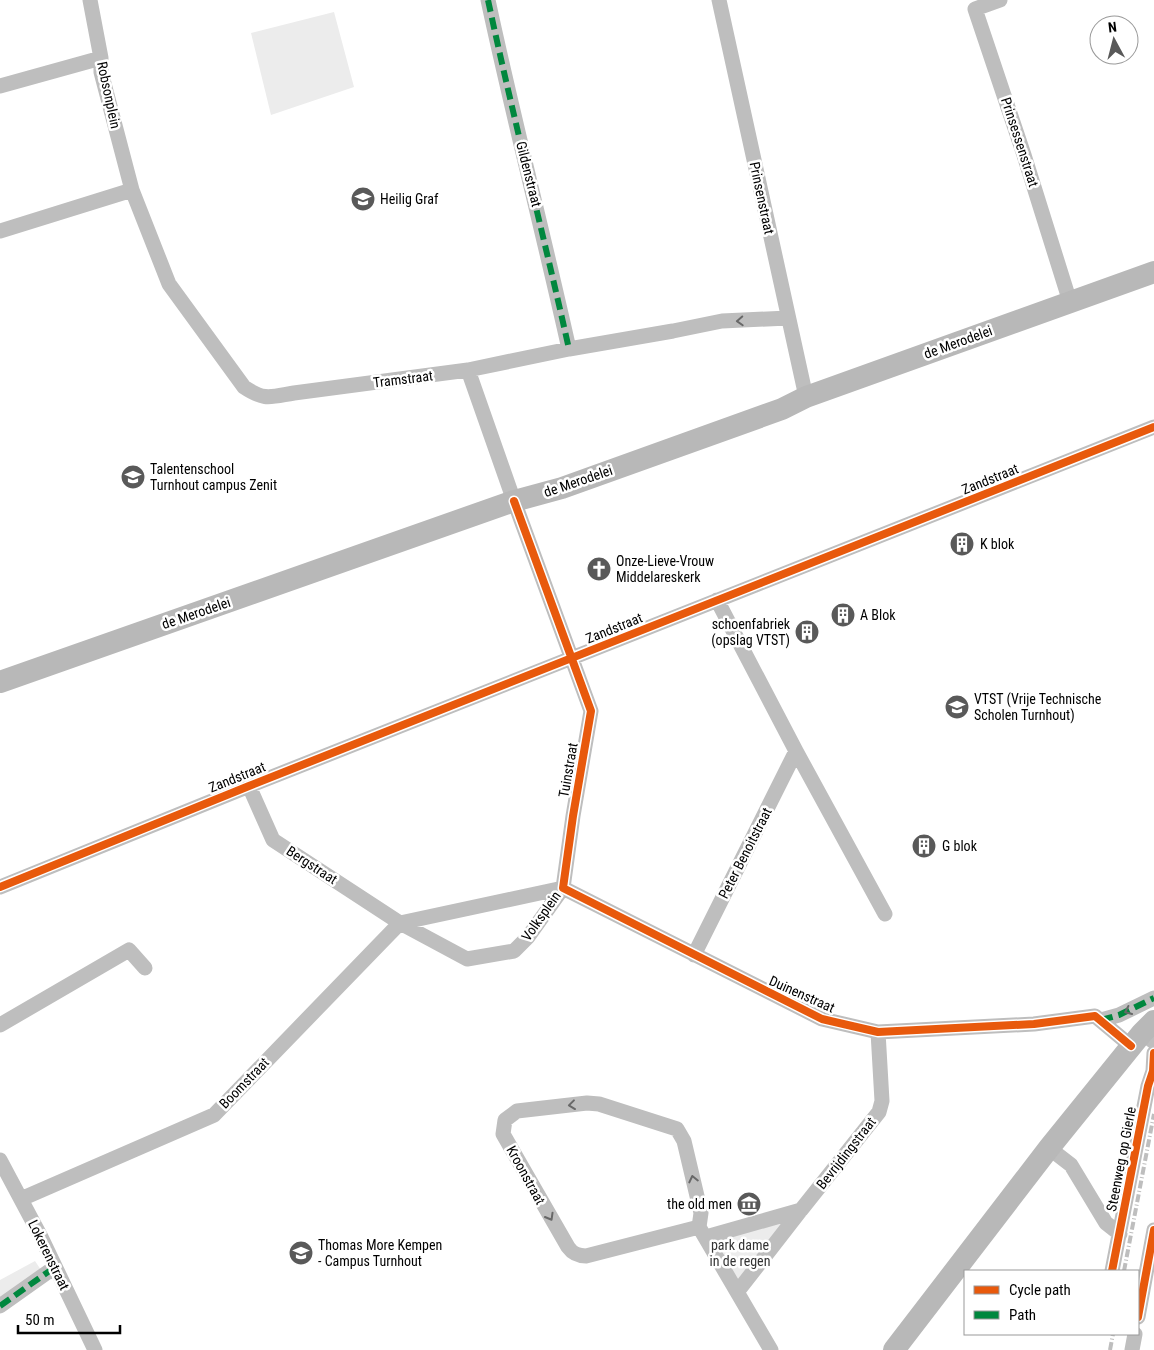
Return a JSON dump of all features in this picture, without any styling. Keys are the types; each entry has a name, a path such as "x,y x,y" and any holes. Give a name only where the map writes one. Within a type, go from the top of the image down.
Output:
{"street":[{"name":"Robsonplein","path":"90,0 102,72 132,190"},
{"name":"Gildenstraat","path":"488,0 504,76 569,348"},
{"name":"Prinsenstraat","path":"719,0 806,397"},
{"name":"Prinsessenstraat","path":"1000,0 975,9 1070,302"},
{"path":"0,86 101,58"},
{"path":"0,231 132,190"},
{"name":"Tramstraat","path":"132,190 169,284 244,387 262,397 468,370 569,348 722,322 788,318"},
{"name":"de Merodelei","path":"0,682 514,501 562,488 774,412 806,397 1154,272"},
{"name":"Tuinstraat","path":"468,370 591,711 563,888"},
{"name":"Zandstraat","path":"0,887 249,786 1154,427"},
{"path":"717,600 796,751 885,914"},
{"name":"Peter Benoitstraat","path":"694,955 796,751"},
{"name":"Bergstraat","path":"249,786 273,840 400,923"},
{"name":"Volksplein","path":"400,923 467,959 514,951 528,938 563,888"},
{"name":"Volksplein","path":"400,923 563,888"},
{"name":"Duinenstraat","path":"563,888 822,1019 878,1032 1034,1024 1095,1016 1101,1020"},
{"name":"Boomstraat","path":"21,1199 214,1115 400,923"},
{"path":"0,1025 129,950 145,968"},
{"path":"1101,1020 1119,1015 1154,998"},
{"path":"894,1350 1048,1148 1145,1036 1101,1020"},
{"name":"Bevrijdingstraat","path":"738,1292 879,1112 882,1101 878,1032"},
{"name":"Steenweg op Gierle","path":"1112,1270 1148,1086 1153,1071 1154,1052"},
{"name":"Kroonstraat","path":"587,1103 599,1104 677,1129 684,1141 701,1213 703,1232 586,1256 578,1256 570,1252 503,1134 505,1120 517,1111 587,1103"},
{"name":"Steenweg op Gierle","path":"1048,1148 1071,1165 1106,1223 1120,1234"},
{"name":"Lokerenstraat","path":"0,1160 95,1350"},
{"path":"771,1350 703,1232 802,1210"},
{"path":"1139,1312 1154,1230"},
{"path":"0,1306 55,1267"},
{"path":"1132,1350 1135,1335"}],"green space":[{"path":"334,12 354,87 271,115 251,33"},
{"name":"park dame in de regen","path":"791,1219 738,1288 711,1240"},
{"path":"35,1261 43,1273 0,1303 0,1280"}],"railway":[{"path":"1124,1270 1154,1114"},
{"path":"1110,1350 1113,1335"}],"marked path":[{"path":"488,0 569,349"},
{"path":"1101,1020 1119,1015 1154,998"},
{"path":"0,1306 55,1267"}],"cycle path":[{"path":"0,887 249,786 1154,427"},
{"path":"514,501 591,711 563,888 822,1019 878,1032 1034,1024 1095,1016 1131,1046"},
{"path":"1112,1270 1148,1086 1153,1071 1154,1053"},
{"path":"1139,1312 1154,1230"}],"place":[{"name":"Heilig Graf","path":"363,199"},
{"name":"Talentenschool Turnhout campus Zenit","path":"133,477"},
{"name":"K blok","path":"962,544"},
{"name":"Onze-Lieve-Vrouw Middelareskerk","path":"599,569"},
{"name":"A Blok","path":"843,615"},
{"name":"schoenfabriek (opslag VTST)","path":"807,632"},
{"name":"VTST (Vrije Technische Scholen Turnhout)","path":"957,707"},
{"name":"G blok","path":"924,846"},
{"name":"the old men","path":"749,1204"},
{"name":"Thomas More Kempen - Campus Turnhout","path":"301,1253"}]}
